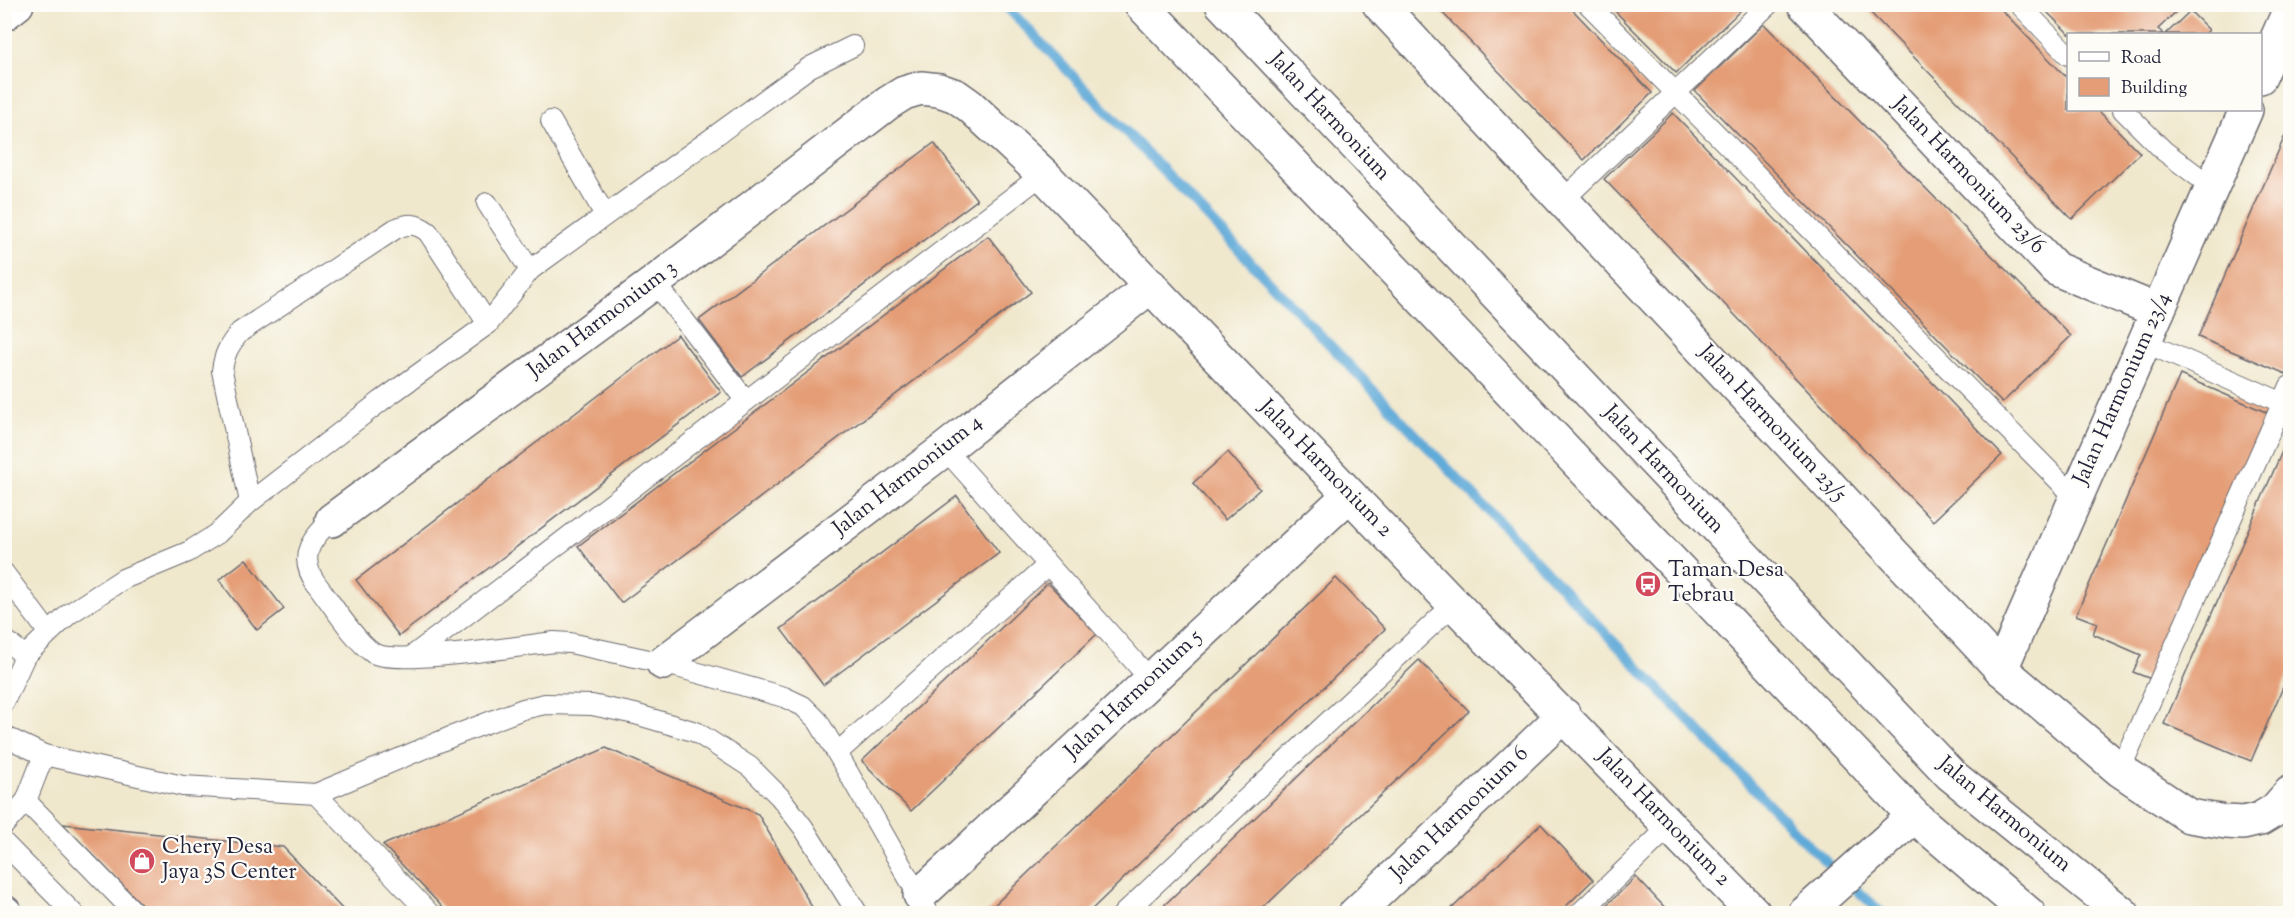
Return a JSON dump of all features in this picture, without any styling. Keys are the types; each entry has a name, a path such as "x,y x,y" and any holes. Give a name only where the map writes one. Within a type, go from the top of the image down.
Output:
{"street":[{"path":"4,14 17,4"},
{"path":"1141,4 1914,816 2029,914"},
{"name":"Jalan Harmonium","path":"1222,4 1950,774 2123,914"},
{"name":"Jalan Harmonium 23/5","path":"1379,4 2001,669 2120,770 2189,816 2243,823 2260,819 2275,810 2290,793"},
{"name":"Jalan Harmonium 23/6","path":"1804,4 2056,269 2158,311"},
{"path":"2262,72 2290,9"},
{"name":"Jalan Harmonium 2","path":"872,116 904,93 921,88 956,96 970,106 1042,174 1151,286 1349,495 1755,914"},
{"name":"Jalan Harmonium 23/4","path":"2001,669 2246,111"},
{"name":"Jalan Harmonium 3","path":"332,520 655,282 872,116"},
{"name":"Jalan Harmonium 4","path":"663,663 945,449 1151,286"},
{"name":"Jalan Harmonium 5","path":"925,904 1150,679 1349,495"},
{"name":"Jalan Harmonium 6","path":"1355,914 1564,715"},
{"path":"1804,914 1914,816"}],"lane":[{"path":"1588,4 2076,498"},
{"path":"1563,201 1769,4"},
{"path":"2019,4 2067,54"},
{"path":"4,702 25,656 69,614 123,579 188,552 217,534 250,502 381,401 488,324 530,270 810,67 853,46"},
{"path":"2124,111 2164,151 2212,187"},
{"path":"551,121 605,215"},
{"path":"410,658 1042,174"},
{"path":"487,203 530,270"},
{"path":"250,502 222,371 224,355 230,343 240,332 395,229 407,224 418,225 428,232 488,324"},
{"path":"655,282 746,401"},
{"path":"2120,770 2288,398 2144,342"},
{"path":"945,449 1150,679"},
{"path":"332,520 312,540 307,553 308,568 314,581 368,649 383,657 410,658 570,642 663,663 794,700 811,713 837,753 925,904"},
{"path":"837,753 1048,565"},
{"path":"4,573 48,632"},
{"path":"1123,914 1454,604"},
{"path":"4,639 25,656"},
{"path":"4,736 44,754 183,786 316,794 453,736 523,710 545,704 592,705 635,714 696,732 750,767 780,797 803,827 858,914"},
{"path":"4,825 26,801 44,754"},
{"path":"316,794 430,914"},
{"path":"26,801 136,914"},
{"path":"1579,914 1669,827"},
{"path":"4,843 74,914"}],"building":[{"path":"1434,4 1567,4 1652,93 1584,160"},
{"path":"1608,4 1742,4 1744,7 1676,73"},
{"path":"1862,4 1996,4 2067,78 2067,111 2099,111 2140,153 2072,219"},
{"path":"2039,4 2173,4 2178,10 2158,29 2163,33 2068,33"},
{"path":"2190,11 2209,30 2206,33 2167,33"},
{"path":"1764,24 2071,336 2002,403 1695,91"},
{"path":"1673,113 2002,455 1933,521 1604,179"},
{"path":"2290,124 2290,363 2286,374 2198,337"},
{"path":"934,143 977,200 742,377 699,320"},
{"path":"988,236 1031,292 621,603 578,546"},
{"path":"678,335 721,392 399,636 356,580"},
{"path":"2180,375 2268,413 2151,679 2133,672 2141,655 2093,634 2097,623 2076,615"},
{"path":"2290,433 2290,671 2251,761 2164,724"},
{"path":"1228,452 1260,489 1225,520 1193,483"},
{"path":"957,496 999,553 823,685 781,629"},
{"path":"246,559 284,609 257,630 219,580"},
{"path":"1336,578 1385,629 1087,914 985,914"},
{"path":"1048,583 1097,634 911,811 862,761"},
{"path":"1419,660 1469,711 1257,914 1155,914"},
{"path":"606,748 758,814 816,914 449,914 383,845"},
{"path":"63,824 283,847 347,914 151,914"},
{"path":"1541,824 1593,880 1558,914 1446,914"},
{"path":"1636,877 1671,914 1597,914 1611,901"}],"waterway":[{"path":"1004,4 1808,845 1883,914"}],"place":[{"name":"Taman Desa Tebrau","path":"1648,584"},
{"name":"Chery Desa Jaya 3S Center","path":"142,861"}]}
